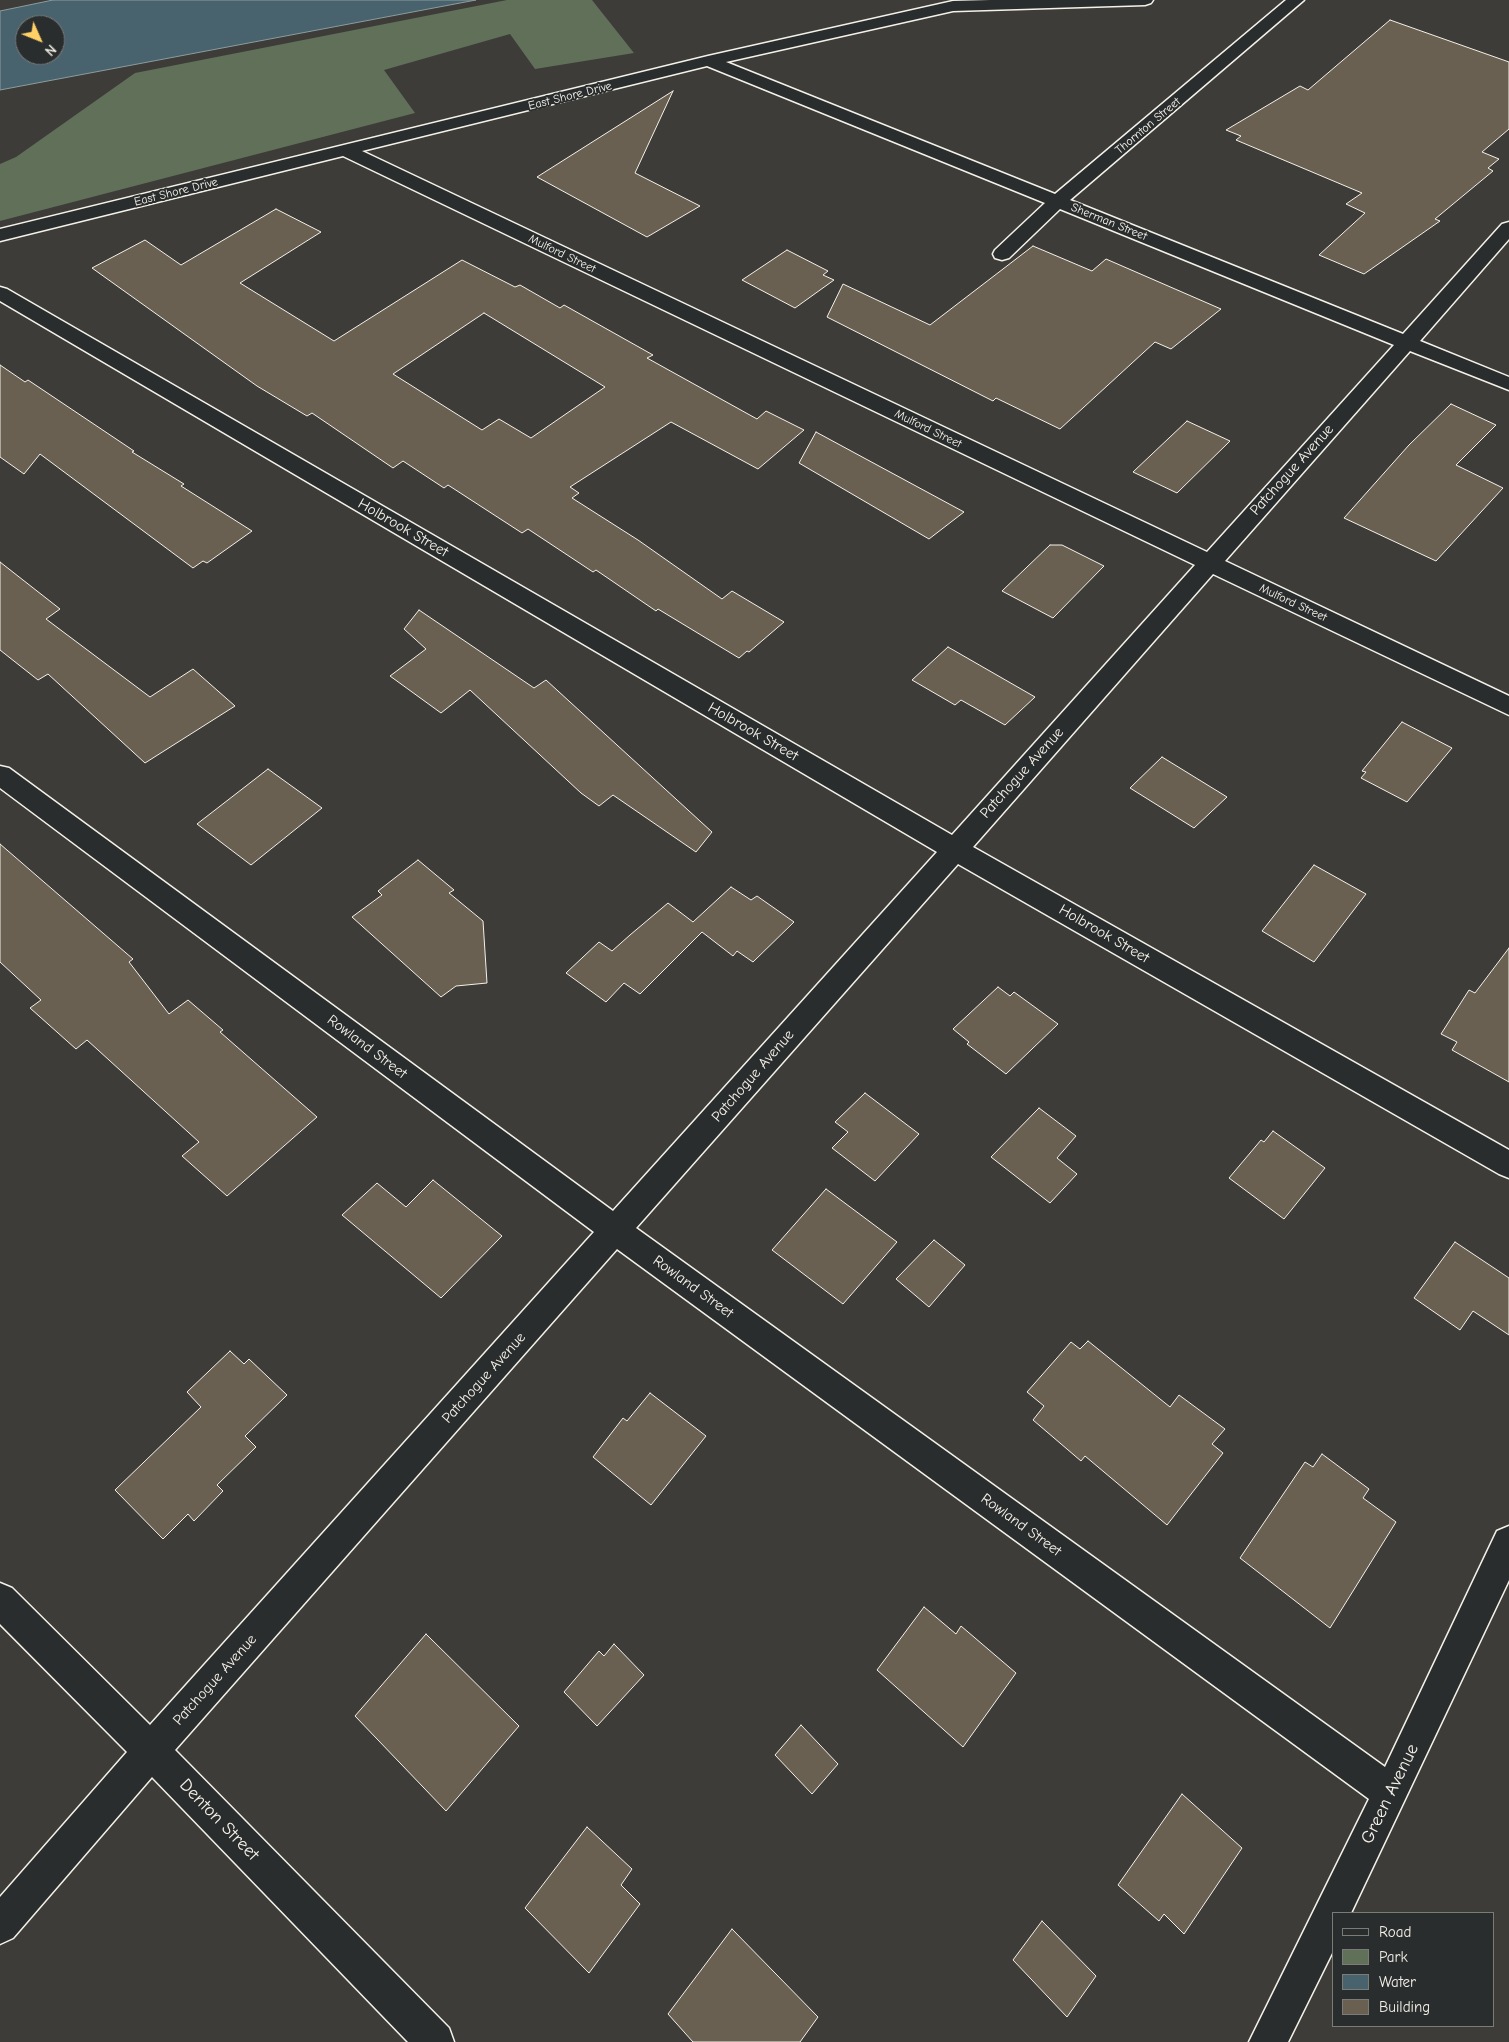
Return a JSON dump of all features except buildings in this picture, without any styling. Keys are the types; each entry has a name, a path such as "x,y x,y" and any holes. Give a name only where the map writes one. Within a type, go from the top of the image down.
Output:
{"street":[{"name":"East Shore Drive","path":"0,235 708,61 953,6 1146,0"},
{"name":"Thornton Street","path":"1002,254 1058,201 1296,0"},
{"name":"Sherman Street","path":"708,61 1509,384"},
{"name":"Mulford Street","path":"347,151 1509,706"},
{"name":"Patchogue Avenue","path":"0,1926 151,1751 1509,228"},
{"name":"Holbrook Street","path":"0,293 954,849 1509,1165"},
{"name":"Rowland Street","path":"0,775 616,1231 1391,1793"},
{"name":"Green Avenue","path":"1332,1912 1508,1549"},
{"name":"Denton Street","path":"0,1600 151,1751 435,2042"},
{"name":"Green Avenue","path":"1268,2042 1332,1912"}],"green space":[{"path":"507,0 592,0 634,53 535,69 510,34 384,70 415,113 0,221 0,164 16,157 135,73"}],"water":[{"path":"53,0 476,0 0,90 0,11"}]}
